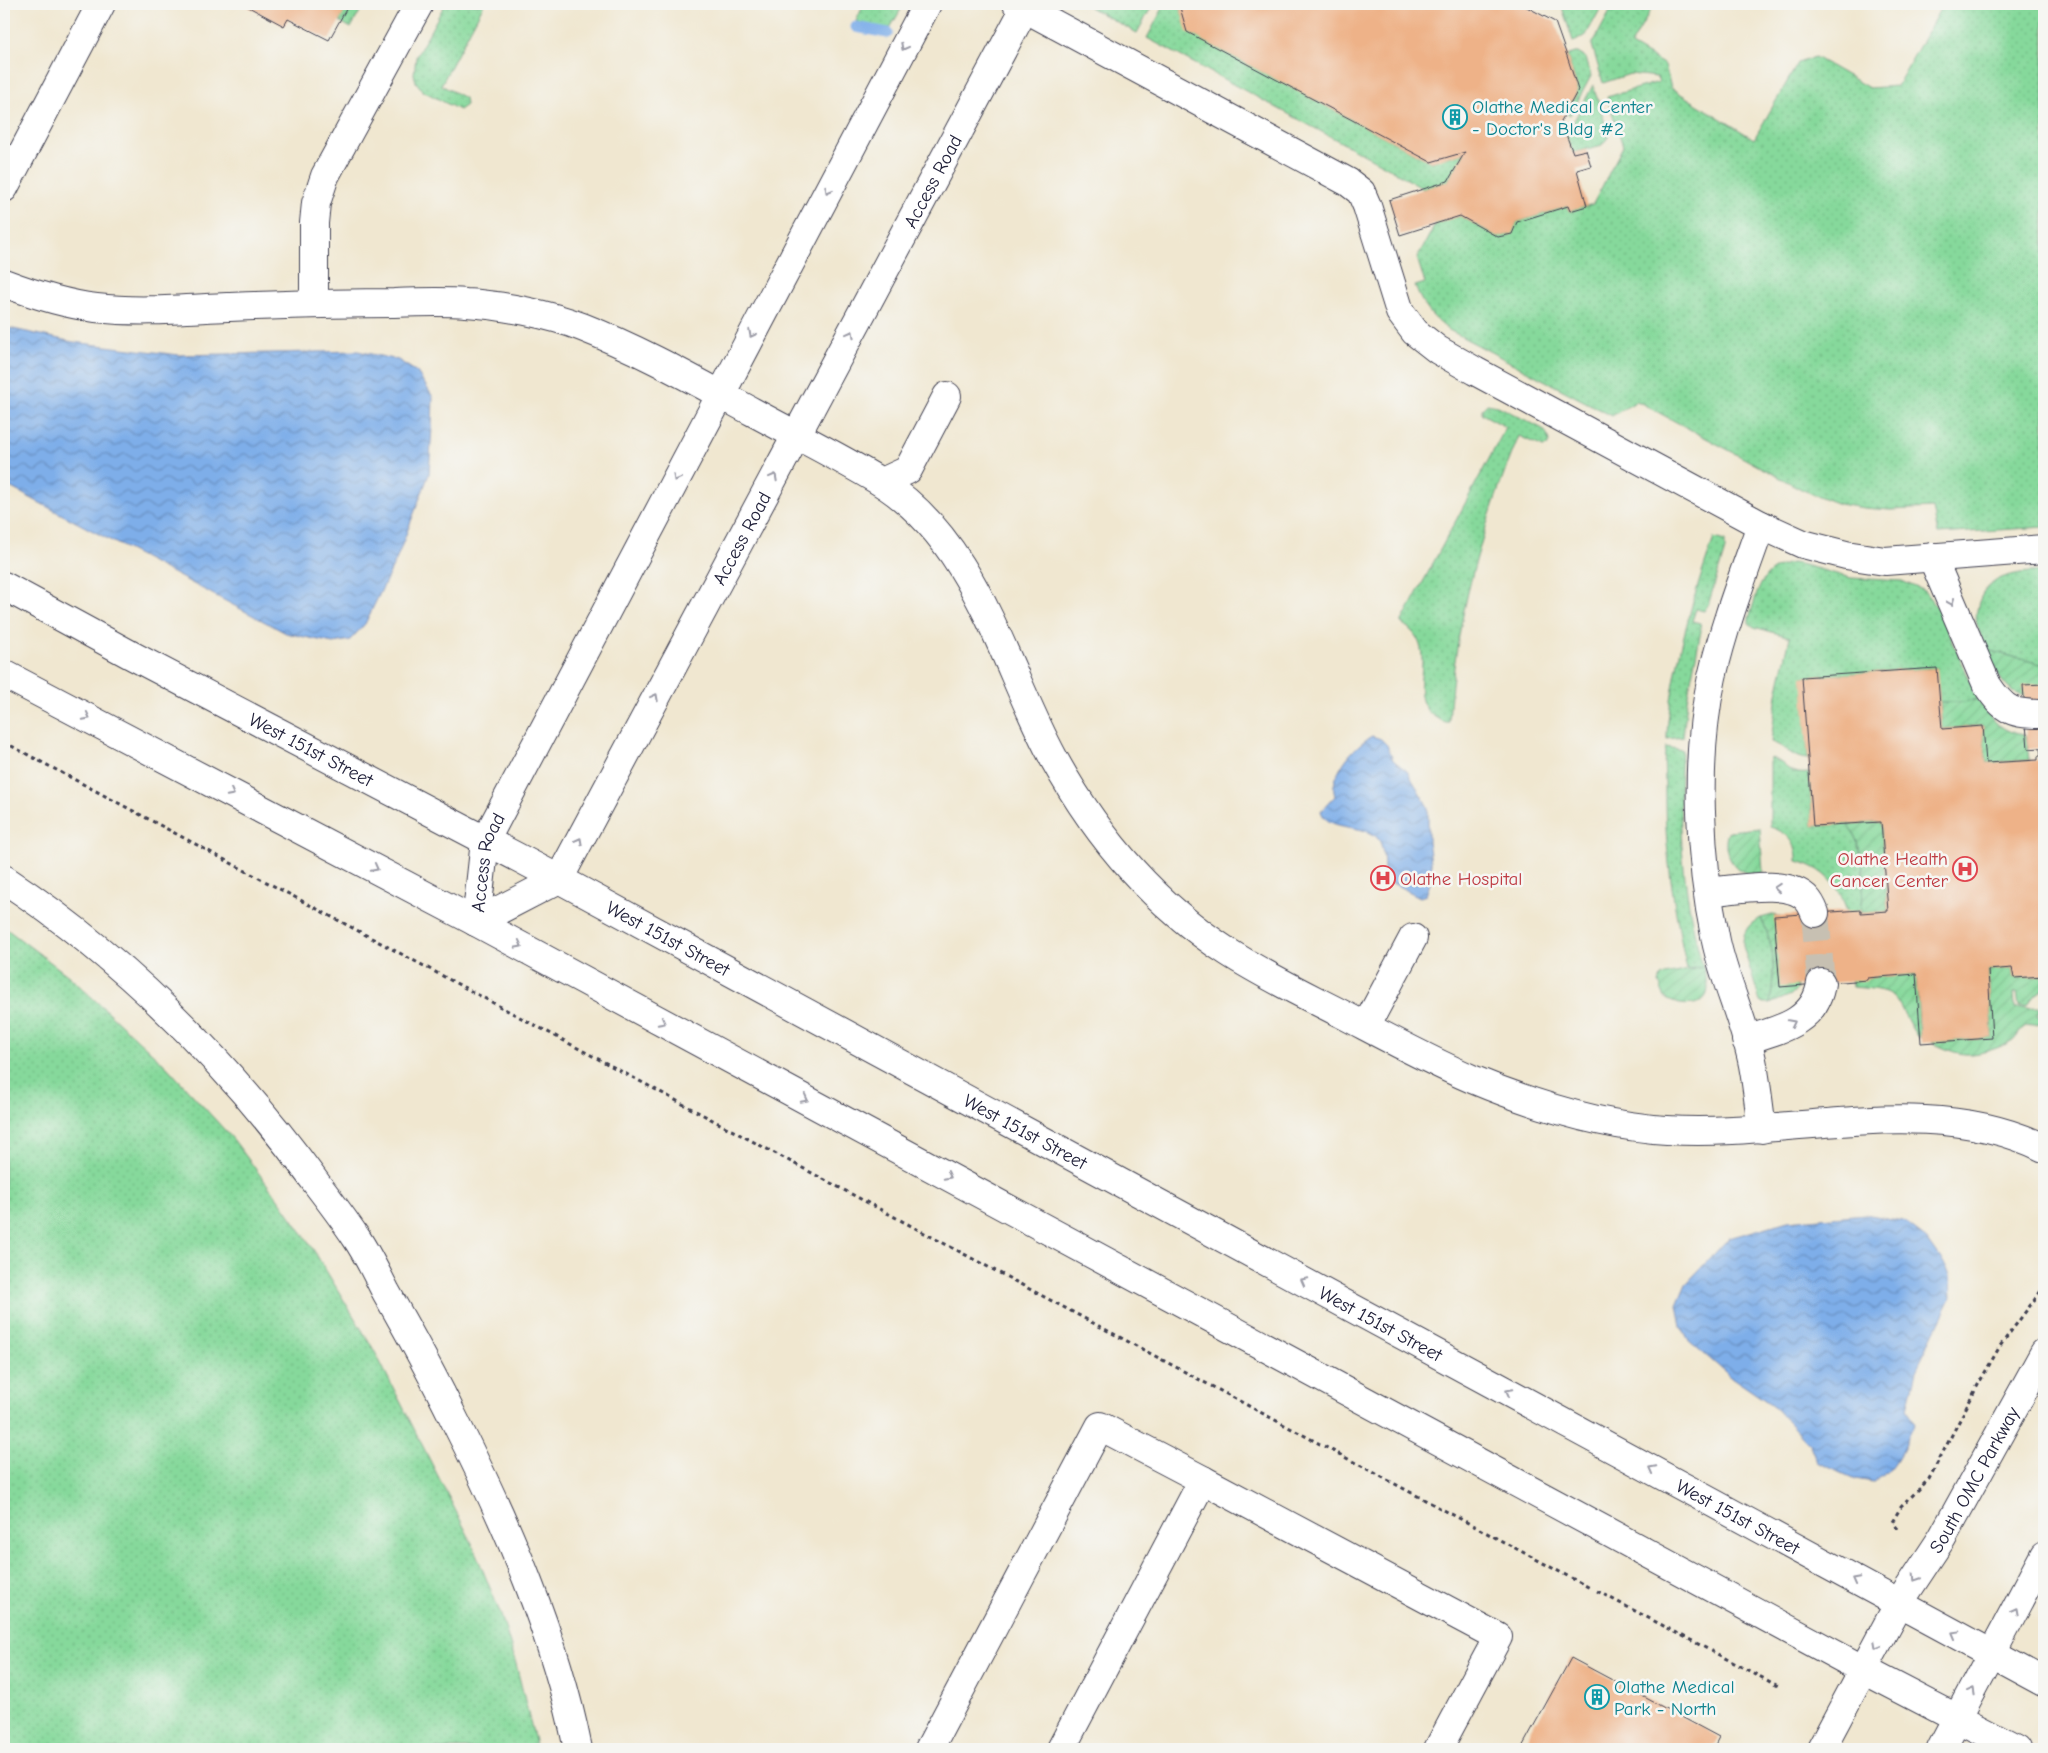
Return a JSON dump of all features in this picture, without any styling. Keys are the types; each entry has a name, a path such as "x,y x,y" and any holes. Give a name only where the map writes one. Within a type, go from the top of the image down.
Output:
{"main road":[{"path":"4,188 101,4"},
{"path":"314,303 314,222 316,203 325,176 419,4"},
{"name":"Access Road","path":"476,922 485,841 927,4"},
{"path":"1023,5 1348,182 1361,192 1400,312 1415,332 1438,350 1475,371 1761,526 1802,544 1846,555 1885,561 2044,549"},
{"name":"Access Road","path":"476,922 559,879 796,436 1023,5"},
{"path":"4,283 29,293 89,307 144,311 314,303 462,302 500,306 577,324 634,350 882,482 912,504 941,536 965,572 996,632 1054,759 1105,839 1132,872 1178,915 1225,950 1261,972 1474,1080 1523,1099 1574,1115 1620,1124 1669,1130 1762,1128 1897,1119 1943,1120 2017,1134 2044,1148"},
{"path":"882,482 908,470 947,396"},
{"path":"1761,526 1729,613 1712,679 1704,733 1701,796 1704,864 1716,942 1753,1064 1762,1128"},
{"path":"1932,558 1987,685 1996,699 2005,707 2021,714 2044,714"},
{"name":"West 151st Street","path":"4,586 131,655 559,879 2044,1682"},
{"path":"4,674 476,922 1864,1670 2016,1749"},
{"path":"4,879 68,925 124,970 182,1025 280,1133 355,1236 425,1361 489,1488 541,1615 570,1707 578,1749"},
{"path":"1708,892 1780,887 1796,890 1807,898 1815,913"},
{"path":"1366,1026 1412,938"},
{"path":"1746,1040 1797,1021 1810,1011 1816,1001 1821,984"},
{"name":"South OMC Parkway","path":"1822,1749 1899,1603 1942,1538 2044,1353"},
{"path":"929,1749 1100,1426 1498,1637 1438,1749"},
{"path":"1061,1749 1203,1480"},
{"path":"1941,1749 2044,1555"}],"path":[{"path":"4,742 1590,1588"},
{"path":"1897,1528 1892,1522 1901,1507 1929,1479 1979,1382 2000,1346 2044,1287"},
{"path":"1597,1591 1780,1687"}],"green space":[{"path":"349,4 364,4 351,28 339,21"},
{"path":"445,4 483,4 441,85 465,98 466,105 459,110 423,91 416,82 414,74 416,57"},
{"path":"864,4 904,4 889,30 859,26 861,23 856,21"},
{"path":"1084,4 1153,4 1137,33"},
{"path":"1165,4 1179,4 1188,32 1431,162 1465,152 1448,181 1423,189 1389,168 1147,38"},
{"path":"1561,4 1603,4 1585,37 1573,41"},
{"path":"1614,4 1654,4 1631,45 1665,65 1671,88 1754,139 1798,63 1815,57 1869,88 1897,86 1943,4 2044,4 2044,527 1938,534 1933,508 1890,510 1839,504 1803,490 1637,401 1612,416 1449,330 1429,311 1415,286 1425,283 1417,258 1436,223 1460,216 1498,237 1511,234 1517,222 1568,206 1570,211 1593,204 1623,146 1607,97 1659,82 1657,77 1630,74 1603,83 1592,45"},
{"path":"1575,53 1586,58 1591,76 1570,115 1566,113 1578,90 1567,56"},
{"path":"1593,85 1609,136 1602,145 1573,153 1566,136"},
{"path":"1487,404 1498,406 1543,429 1547,434 1549,442 1547,446 1543,447 1519,436 1493,505 1472,576 1464,612 1452,685 1449,722 1445,722 1430,713 1423,702 1420,689 1421,647 1414,634 1401,623 1506,427 1482,414 1482,409"},
{"path":"1714,538 1725,541 1725,550 1709,602 1704,611 1696,609 1692,621 1700,623 1701,631 1687,700 1683,737 1667,739 1670,703 1686,627"},
{"path":"1792,563 1851,578 1902,581 1924,591 1938,608 1978,699 1964,702 1940,702 1936,668 1803,677 1808,759 1793,755 1781,746 1771,742 1777,694 1790,637 1754,627 1749,623 1749,618 1758,590 1767,576 1773,570"},
{"path":"2044,571 2044,665 1987,650 1976,619 1979,602 1984,592 1990,585 2006,576"},
{"path":"1987,650 2044,665 2044,697 2021,695 2006,686 1996,671"},
{"path":"1978,699 1997,724 2010,731 2026,735 2029,760 1986,763 1983,726 1942,729 1940,702 1964,702"},
{"path":"1666,747 1682,750 1680,805 1683,860 1696,941 1703,967 1687,969 1674,901 1666,832 1664,766"},
{"path":"1770,758 1795,772 1809,773 1813,826 1848,824 1854,834 1863,867 1861,913 1847,914 1841,895 1830,880 1816,868 1797,861 1796,849 1790,839 1782,832 1770,827"},
{"path":"1881,822 1888,911 1861,913 1863,867 1858,845 1848,824"},
{"path":"1760,828 1763,872 1743,872 1730,859 1726,846 1727,835 1729,831"},
{"path":"1772,915 1785,917 1791,927 1797,989 1791,995 1770,1004 1773,980 1772,950 1761,918"},
{"path":"1761,918 1772,950 1773,980 1770,1004 1760,1002 1743,946 1745,932 1753,923"},
{"path":"4,927 70,977 166,1066 233,1139 310,1244 374,1350 471,1541 501,1615 515,1660 537,1749 4,1749"},
{"path":"1703,967 1708,987 1704,999 1688,1005 1675,1003 1665,998 1659,983 1661,977"},
{"path":"2012,968 2014,978 2044,976 2044,989 2034,996 2026,1006 2019,1006 2017,992 2014,992 2015,1008 2040,1007 2038,1016 2044,1016 2044,1022 2026,1026 2013,1040 2002,1046 1977,1053 1965,1054 1956,1052 1931,1042 1992,1038 1988,970"},
{"path":"1916,974 1920,1038 1916,1035 1898,1003 1889,993 1852,987 1851,979"}],"water":[{"path":"4,327 73,342 179,355 358,351 398,360 417,372 433,397 429,474 397,558 365,624 350,640 333,643 286,633 4,484"},
{"path":"1372,736 1381,739 1387,745 1393,760 1407,771 1428,807 1428,841 1433,875 1426,895 1420,897 1390,882 1384,875 1382,847 1379,840 1373,834 1331,822 1325,818 1321,811 1335,796 1334,785 1343,764 1359,745"},
{"path":"1865,1214 1903,1221 1927,1239 1946,1266 1950,1276 1951,1298 1916,1370 1907,1409 1915,1424 1894,1464 1873,1482 1855,1479 1817,1462 1810,1445 1772,1405 1731,1377 1688,1340 1681,1326 1677,1305 1686,1284 1729,1238 1788,1221"}],"building":[{"path":"243,4 349,4 329,40 288,19 284,26"},
{"name":"Olathe Medical Center - Doctor's Bldg #2","path":"1179,4 1521,4 1555,22 1567,56 1578,90 1561,121 1573,153 1586,150 1591,166 1577,170 1587,206 1570,211 1568,206 1517,222 1512,234 1498,237 1460,216 1400,235 1389,200 1448,181 1465,152 1431,162 1187,32"},
{"name":"Olathe Health Cancer Center","path":"1937,668 1942,729 1983,726 1986,763 2038,760 2038,756 2041,756 2040,748 2028,749 2023,685 2044,684 2044,976 2014,978 2012,968 1988,970 1992,1038 1921,1043 1916,974 1780,987 1774,916 1861,910 1861,913 1888,911 1881,822 1813,826 1802,677"},
{"name":"Olathe Medical Park - North","path":"1571,1658 1719,1737 1713,1749 1521,1749"}],"waterway":[{"path":"856,27 888,33"}],"tunnel":[{"path":"1815,913 1821,983"}],"place":[{"name":"Olathe Medical Center - Doctor's Bldg #2","path":"1455,117"},
{"name":"Olathe Health Cancer Center","path":"1965,869"},
{"name":"Olathe Hospital","path":"1383,878"},
{"name":"Olathe Medical Park - North","path":"1597,1697"}]}
